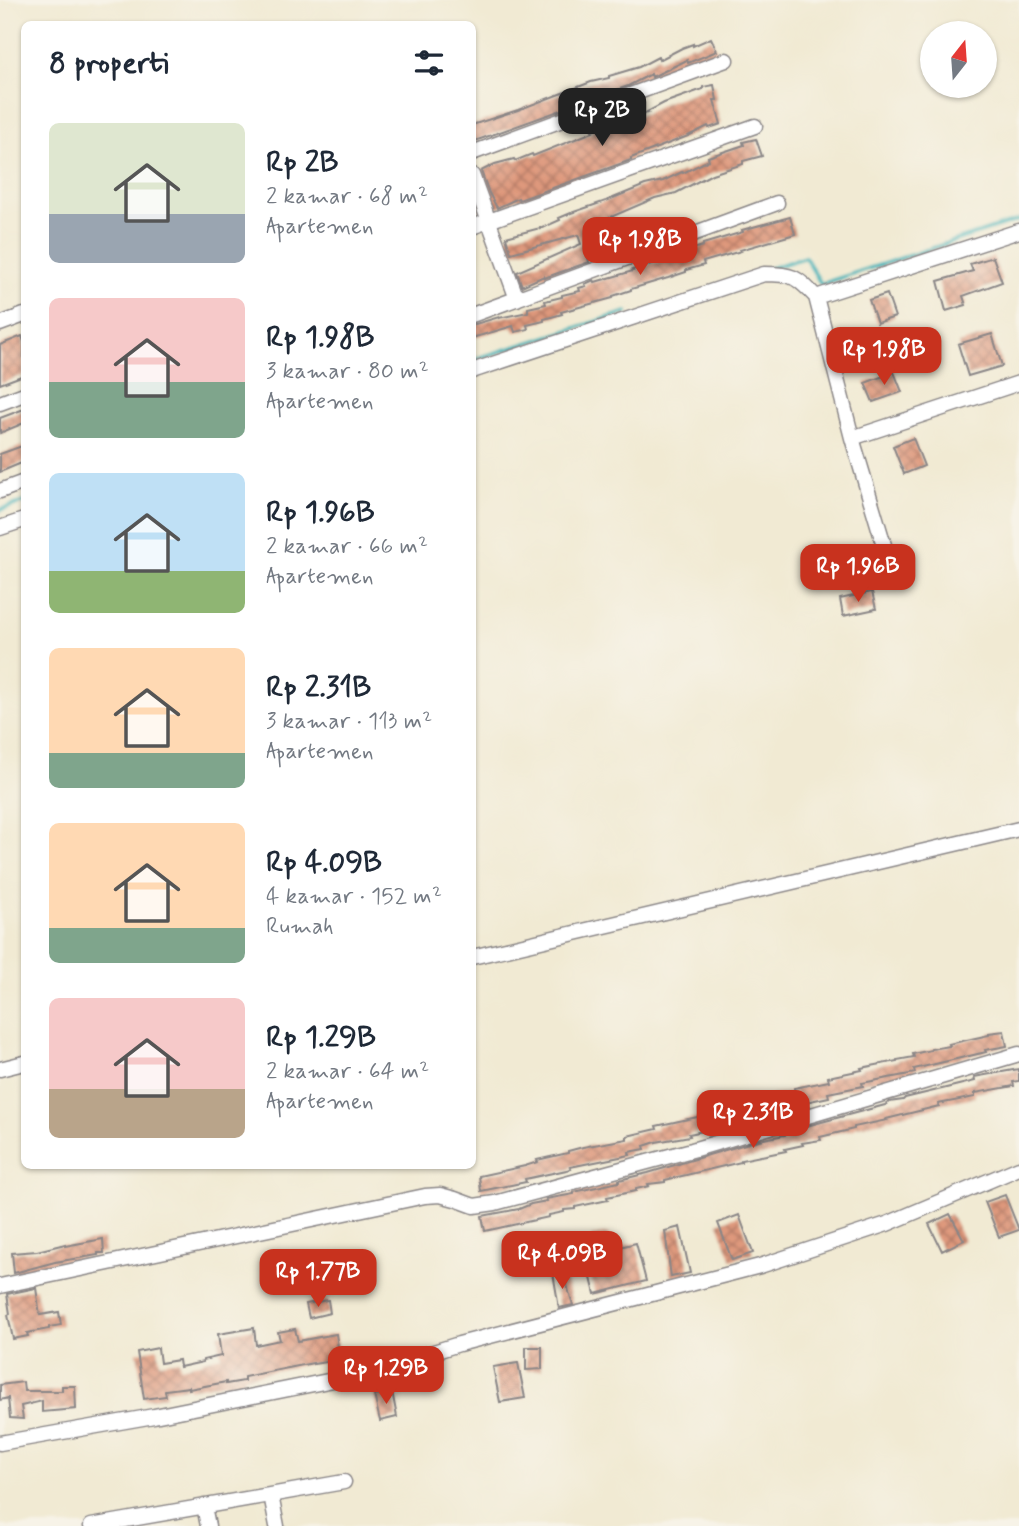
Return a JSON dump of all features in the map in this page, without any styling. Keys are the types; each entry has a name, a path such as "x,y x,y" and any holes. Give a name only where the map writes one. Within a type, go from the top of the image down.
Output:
{"street":[{"path":"476,152 726,60"},
{"path":"476,226 755,127"},
{"path":"476,186 517,299"},
{"path":"476,314 777,203"},
{"path":"816,297 1019,231"},
{"path":"476,370 764,274 791,275 801,281 816,297 852,438 884,545"},
{"path":"0,324 21,316"},
{"path":"852,438 1019,383"},
{"path":"0,403 21,395"},
{"path":"0,491 21,483"},
{"path":"0,528 21,521"},
{"path":"476,956 1019,828"},
{"path":"0,1286 425,1196 440,1195 474,1206 495,1203 692,1150 1019,1054"},
{"path":"0,1069 21,1064"},
{"path":"0,1443 154,1416 363,1374 459,1344 760,1266 887,1224 1019,1168"},
{"path":"91,1526 129,1523 204,1506 344,1482"},
{"path":"271,1495 277,1526"},
{"path":"204,1506 208,1526"}],"building":[{"path":"711,38 717,51 476,141 476,124"},
{"path":"714,85 717,100 714,100 721,124 709,128 708,126 631,160 519,200 518,198 497,208 489,193 481,171 495,164 514,159 515,161 532,154 533,156 593,132 592,130 648,113 664,103"},
{"path":"756,139 762,156 743,161 743,164 712,174 676,193 655,198 599,222 604,241 585,246 589,262 522,286 517,272 581,244 578,235 511,253 506,237 540,229 571,213 645,185 663,181 709,160 708,157"},
{"path":"790,217 795,234 703,262 704,265 631,289 613,298 561,312 562,314 544,321 527,325 528,329 515,332 513,326 476,337 476,324 528,312 528,308 546,304 545,301 580,291 579,288 594,280 595,282 633,271 687,253 686,251 703,244 743,232 742,230"},
{"path":"993,257 1002,282 963,296 966,305 946,311 938,281 973,271 970,264"},
{"path":"887,294 895,317 877,323 869,300"},
{"path":"992,334 1002,366 968,376 958,344"},
{"path":"21,336 21,376 0,384 0,345"},
{"path":"894,372 902,392 873,402 865,383"},
{"path":"21,410 21,424 0,433 0,418"},
{"path":"913,438 924,466 904,474 893,446"},
{"path":"21,446 21,463 0,472 0,454"},
{"path":"872,592 876,609 843,616 840,599"},
{"path":"1004,1031 1007,1046 914,1069 915,1073 862,1083 863,1086 828,1093 829,1097 763,1113 764,1116 737,1124 656,1142 644,1146 645,1149 629,1152 630,1155 570,1167 571,1169 525,1179 526,1182 481,1191 479,1176 525,1166 583,1147 627,1139 627,1136 657,1129 656,1126 716,1113 762,1100 761,1097 829,1081 828,1077 914,1057 913,1054"},
{"path":"1019,1069 1019,1081 1013,1082 1014,1086 975,1093 975,1097 938,1104 939,1106 854,1127 820,1137 821,1140 785,1149 786,1151 648,1184 649,1186 636,1191 607,1197 608,1200 485,1231 482,1216 519,1209 547,1201 546,1199 619,1182 889,1102 975,1081 974,1077"},
{"path":"1005,1195 1019,1230 999,1237 985,1202"},
{"path":"950,1214 964,1240 942,1251 929,1224"},
{"path":"739,1215 753,1253 732,1260 718,1223"},
{"path":"680,1227 690,1273 671,1277 665,1231"},
{"path":"608,1233 612,1249 636,1243 646,1281 595,1294 584,1249 595,1247 592,1236"},
{"path":"103,1239 104,1253 14,1273 12,1253"},
{"path":"563,1272 573,1305 559,1308 553,1273"},
{"path":"36,1288 40,1315 59,1312 61,1325 13,1339 7,1294"},
{"path":"328,1300 330,1313 309,1318 306,1304"},
{"path":"254,1328 256,1345 280,1340 278,1332 295,1329 298,1341 336,1334 340,1360 244,1377 244,1381 165,1390 166,1396 144,1399 137,1352 158,1348 160,1363 179,1360 180,1367 221,1356 218,1334"},
{"path":"526,1347 542,1347 542,1369 526,1370"},
{"path":"518,1363 525,1398 500,1402 493,1367"},
{"path":"23,1382 24,1391 62,1391 62,1386 75,1386 76,1409 42,1412 42,1401 21,1406 23,1419 10,1418 8,1398 0,1400 0,1385"},
{"path":"392,1391 397,1417 380,1421 374,1395"}],"waterway":[{"path":"771,268 805,257 821,284 1019,220"},
{"path":"476,359 627,312"},
{"path":"0,510 21,503"}]}
